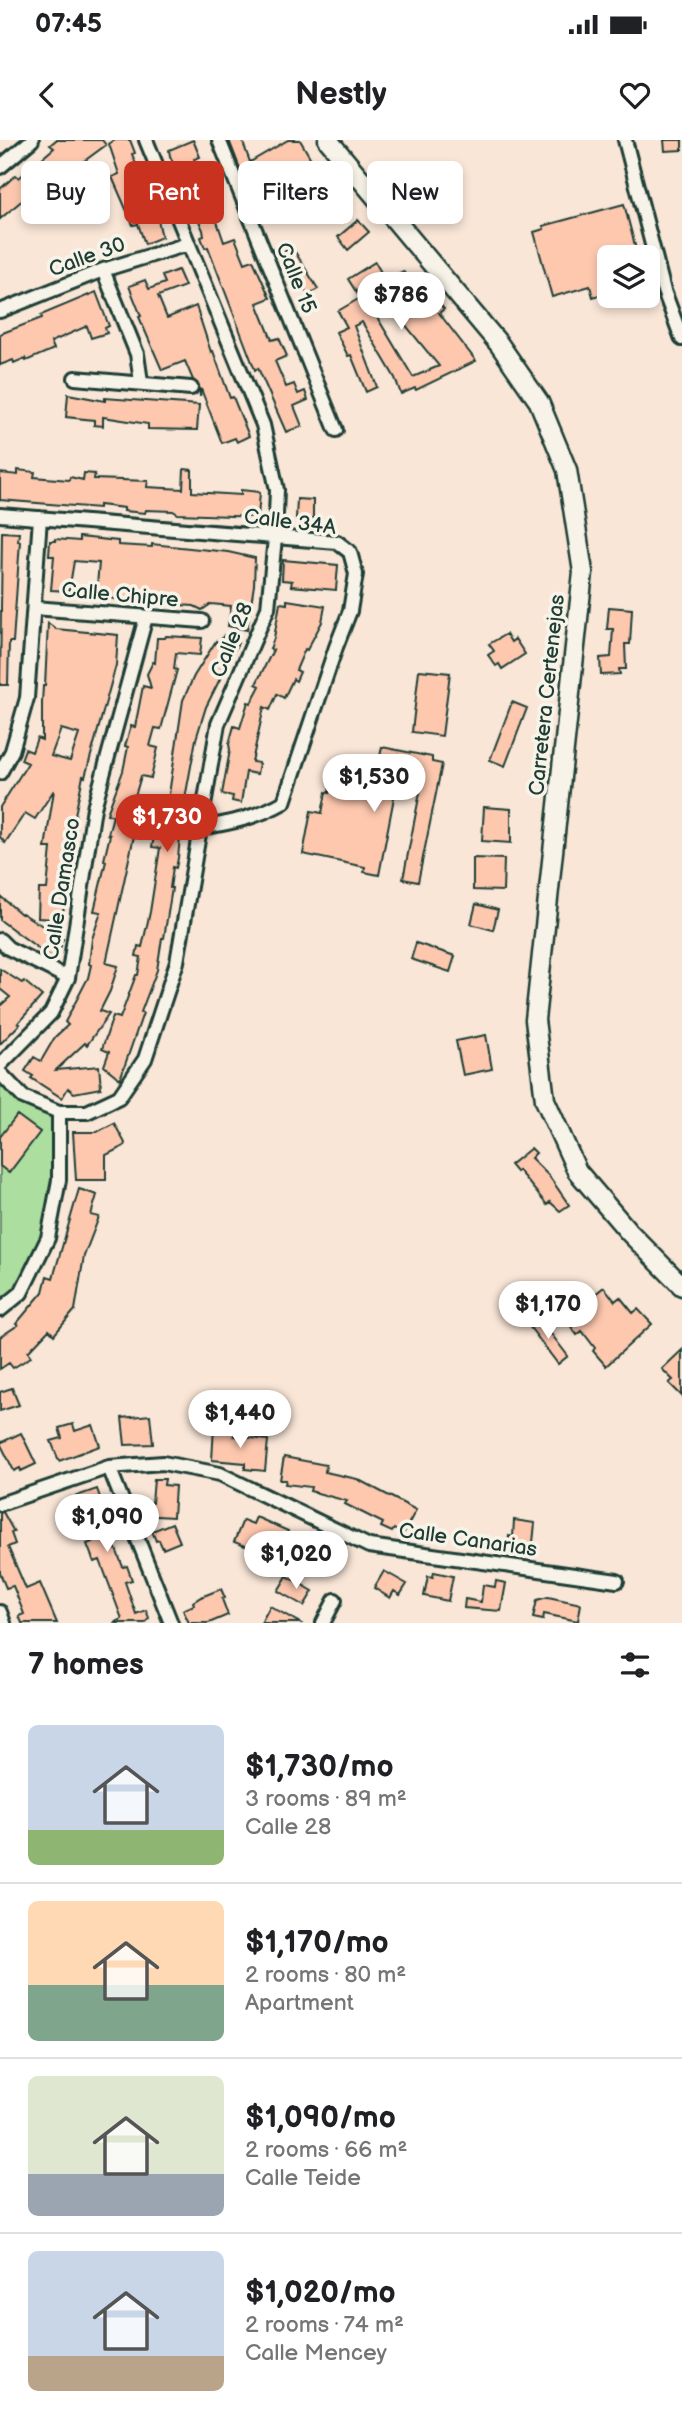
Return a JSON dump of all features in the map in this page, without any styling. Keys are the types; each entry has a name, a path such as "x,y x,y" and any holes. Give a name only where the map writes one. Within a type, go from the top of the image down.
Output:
{"main road":[{"name":"Carretera Certenejas","path":"328,140 499,344 539,402 567,470 583,572 535,1020 545,1100 577,1171 629,1233 682,1286"}],"street":[{"path":"0,167 32,140"},
{"name":"Calle 28","path":"59,1112 87,1112 119,1097 145,1059 177,962 218,724 268,608 275,538 276,489 263,425 146,140"},
{"name":"Calle 15","path":"219,140 336,430"},
{"path":"625,140 664,291 682,340"},
{"name":"Calle 30","path":"0,311 103,270 188,244"},
{"path":"103,270 137,354 141,382"},
{"path":"75,378 191,388"},
{"name":"Calle 34A","path":"0,515 337,542 350,552 356,574 350,611 284,802 265,813 236,822 200,828"},
{"path":"0,773 12,751 27,698 40,518"},
{"name":"Calle Chipre","path":"34,608 202,621"},
{"name":"Calle Damasco","path":"0,1065 51,1013 68,978 94,808 146,617"},
{"path":"0,940 8,948 68,978"},
{"path":"0,1073 23,1097 59,1112 59,1180 48,1238 21,1293 0,1310"},
{"name":"Calle Canarias","path":"0,1504 109,1466 163,1463 220,1474 369,1546 617,1581"},
{"path":"109,1466 171,1623"},
{"path":"323,1623 335,1600"},
{"path":"0,1612 4,1623"}],"green space":[{"path":"0,1075 59,1112 48,1238 21,1293 0,1304"}],"building":[{"path":"56,140 102,140 106,145 84,161 39,161 54,148 50,145"},
{"path":"114,140 130,140 135,153 132,154 135,161 124,161 124,204 112,177 119,174 109,144"},
{"path":"193,140 200,157 195,161 172,161 169,150"},
{"path":"229,140 242,140 250,161 238,161 238,163"},
{"path":"288,140 300,140 312,161 252,161"},
{"path":"664,140 682,140 682,150 665,151"},
{"path":"16,175 19,178 21,176 21,201 0,219 0,189"},
{"path":"624,204 635,245 597,245 597,296 593,297 590,286 552,297 534,232 544,229 543,226"},
{"path":"358,220 369,232 348,250 338,237"},
{"path":"138,224 159,224 162,237 145,244"},
{"path":"200,224 218,224 224,242 235,238 245,263 253,260 270,298 257,303 272,340 279,338 287,356 275,361 286,387 294,384 298,394 305,391 308,400 294,406 302,426 286,432 258,368 255,370 208,247 205,248 201,237 204,236"},
{"path":"292,247 318,289 308,295 282,253"},
{"path":"375,262 386,281 403,271 420,298 425,293 431,300 434,297 444,309 439,313 476,361 416,390 415,388 401,394 395,378 362,322 354,326 377,387 366,392 351,355 348,356 336,332 347,327 338,311 360,298 348,279","holes":["403,290 409,309 399,317 439,366 413,377 371,307"]},
{"path":"178,270 185,286 158,296 167,318 196,306 211,352 213,351 230,398 233,397 249,436 237,442 235,438 222,443 201,389 200,397 199,385 193,380 185,361 162,370 139,317 141,316 129,286 145,280 149,289 165,283 162,276"},
{"path":"96,292 109,326 105,328 107,333 91,338 87,326 51,342 54,349 26,361 25,358 0,365 0,334 42,318 41,315"},
{"path":"68,394 105,401 105,398 199,405 197,430 148,429 148,424 103,417 103,426 94,425 94,420 66,417"},
{"path":"184,469 192,470 192,492 241,495 241,490 260,492 258,517 146,510 145,513 99,505 99,508 0,500 0,473 18,475 18,470 35,472 34,477 69,480 70,477 83,480 84,473 95,474 94,479 148,481 147,487 183,489"},
{"path":"297,499 313,500 313,519 296,518"},
{"path":"2,532 19,533 20,541 13,642 9,642 8,685 0,685"},
{"path":"79,537 118,541 118,545 152,547 152,544 228,552 255,558 247,630 228,626 231,606 211,604 202,610 194,606 165,602 96,596 99,563 74,561 69,591 51,590 54,556 49,556 50,541 79,541"},
{"path":"283,560 338,565 336,590 291,586 292,581 282,580"},
{"path":"287,600 325,606 322,622 307,650 305,649 296,670 300,672 296,681 293,679 284,698 277,694 270,710 264,707 252,762 259,763 257,774 246,772 241,803 232,801 233,796 222,794 229,744 234,726 240,728 248,702 251,703 260,686 256,684 273,650 270,649 280,603 287,604"},
{"path":"609,607 632,609 630,644 625,644 626,669 619,669 620,674 601,675 600,658 611,657 613,629 607,629"},
{"path":"48,623 56,629 118,635 116,665 85,777 83,776 75,815 77,821 74,836 72,835 67,853 63,918 55,919 38,918 39,889 47,889 51,848 45,848 54,790 35,819 25,813 5,843 0,837 0,807 28,763 21,760 25,749 32,752 37,738 42,740","holes":["61,729 79,734 70,761 51,756"]},
{"path":"506,634 511,642 515,639 525,654 502,669 499,664 496,666 488,655 494,651 489,644"},
{"path":"224,635 238,643 206,707 196,739 157,970 120,1079 104,1066 109,1052 102,1049 113,1016 120,1018 138,975 141,957 136,956 138,946 142,947 150,912 160,848 152,847 154,837 161,838 164,828 183,700 194,676 216,641 219,643"},
{"path":"157,638 202,638 200,655 176,653 174,669 177,670 161,729 155,728 150,746 158,748 151,778 141,776 133,803 138,804 137,810 141,811 138,819 135,818 130,835 134,836 106,963 118,966 100,1011 109,1014 87,1045 85,1043 56,1070 99,1066 101,1088 74,1093 68,1088 62,1098 31,1078 33,1076 25,1071 34,1057 41,1061 55,1037 68,1025 65,1022 88,978 92,939 101,912 94,911 113,816 107,814 123,771 128,747 125,746 131,726 135,727 143,686 151,688 147,674 153,662 155,663"},
{"path":"419,670 450,673 442,736 412,732"},
{"path":"512,702 527,708 505,766 490,760"},
{"path":"382,747 432,757 432,762 442,764 418,882 403,879 421,787 397,782 379,875 364,872 365,867 303,854 311,811 322,813 332,778 370,786 372,774 376,775"},
{"path":"484,807 511,809 511,843 482,841"},
{"path":"473,858 504,859 503,891 473,890"},
{"path":"0,896 21,914 63,939 53,959 0,920"},
{"path":"476,904 498,910 493,930 471,924"},
{"path":"416,943 455,956 450,972 411,959"},
{"path":"0,969 22,983 24,981 42,996 0,1044 0,1006 10,997 0,989"},
{"path":"486,1035 492,1069 463,1075 456,1041"},
{"path":"17,1115 40,1132 9,1173 0,1166 0,1137"},
{"path":"114,1123 125,1143 106,1155 106,1180 76,1180 73,1132 97,1132"},
{"path":"531,1148 536,1153 531,1158 549,1176 569,1205 560,1211 550,1202 547,1205 518,1170 516,1172 510,1165"},
{"path":"79,1189 97,1195 91,1215 99,1217 84,1256 75,1310 54,1335 49,1330 28,1352 31,1357 13,1368 9,1363 0,1369 0,1337 18,1325 16,1324 43,1292 47,1276 53,1278"},
{"path":"604,1287 615,1301 620,1297 633,1313 638,1309 652,1324 606,1366 593,1351 595,1348 582,1331 577,1335 565,1318"},
{"path":"539,1318 568,1356 558,1364 529,1326"},
{"path":"682,1350 682,1396 669,1383 673,1380 662,1369"},
{"path":"12,1388 19,1405 0,1411 0,1392"},
{"path":"150,1415 153,1444 125,1445 122,1418"},
{"path":"73,1424 75,1431 93,1425 100,1446 59,1461 51,1441 62,1438 59,1428"},
{"path":"214,1427 235,1432 234,1436 268,1440 265,1471 245,1469 245,1463 212,1460"},
{"path":"21,1433 36,1464 21,1471 20,1468 14,1471 0,1443"},
{"path":"284,1457 326,1465 325,1472 357,1479 416,1510 403,1534 394,1529 392,1532 381,1527 383,1523 345,1504 347,1501 310,1491 311,1487 285,1484 286,1480 280,1480"},
{"path":"154,1479 165,1479 164,1485 175,1486 173,1517 139,1515 140,1502 152,1503"},
{"path":"97,1489 102,1503 99,1504 109,1530 111,1529 123,1567 127,1566 132,1580 125,1582 136,1614 146,1610 149,1618 145,1623 114,1623 122,1619 100,1560 94,1562 87,1544 92,1542 82,1516 75,1518 68,1499"},
{"path":"3,1512 14,1532 11,1533 15,1544 8,1547 26,1589 40,1583 57,1623 22,1623 19,1616 24,1614 13,1586 6,1588 0,1573 0,1513"},
{"path":"256,1517 288,1531 272,1556 234,1542 243,1520 253,1524"},
{"path":"514,1520 535,1523 532,1552 507,1548 509,1536 513,1537"},
{"path":"172,1523 180,1542 163,1549 152,1531"},
{"path":"384,1571 407,1584 400,1595 394,1591 390,1598 374,1588"},
{"path":"434,1572 453,1576 448,1601 424,1596 428,1576 433,1577"},
{"path":"287,1576 313,1591 304,1606 278,1591"},
{"path":"496,1581 506,1583 501,1611 464,1608 465,1599 481,1602 483,1585 495,1587"},
{"path":"221,1589 228,1615 209,1623 189,1623 183,1610 194,1605 193,1602 201,1597"},
{"path":"548,1597 581,1604 578,1621 544,1614 543,1620 533,1618 537,1600"},
{"path":"270,1606 300,1623 261,1623"}]}
